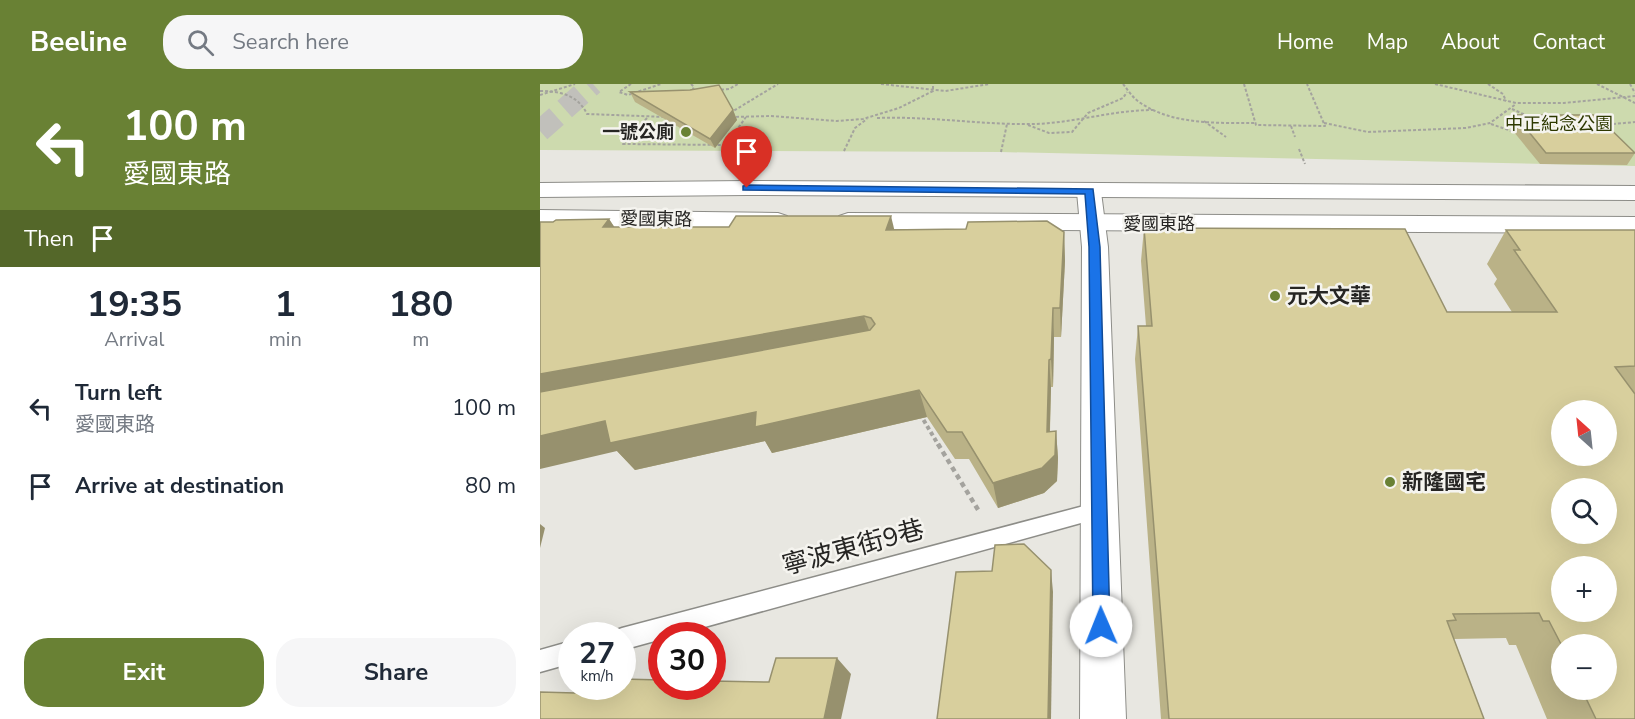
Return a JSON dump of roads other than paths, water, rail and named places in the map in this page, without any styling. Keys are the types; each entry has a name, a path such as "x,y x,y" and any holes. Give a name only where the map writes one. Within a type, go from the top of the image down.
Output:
{"street":[{"name":"愛國東路","path":"540,190 747,188 1090,208 1635,225"},
{"name":"愛國東路","path":"540,218 809,221 1090,208 1635,193"},
{"path":"1090,208 1095,247 1103,719"}],"lane":[{"name":"寧波東街9巷","path":"636,635 1099,510"},
{"path":"540,661 558,656"}],"tunnel":[{"path":"540,131 593,84"}],"place":[{"name":"一號公廁","path":"686,132"},
{"name":"元大文華","path":"1275,296"},
{"name":"新隆國宅","path":"1390,482"}],"park label":[{"name":"中正紀念公園","path":"1559,124"}]}
